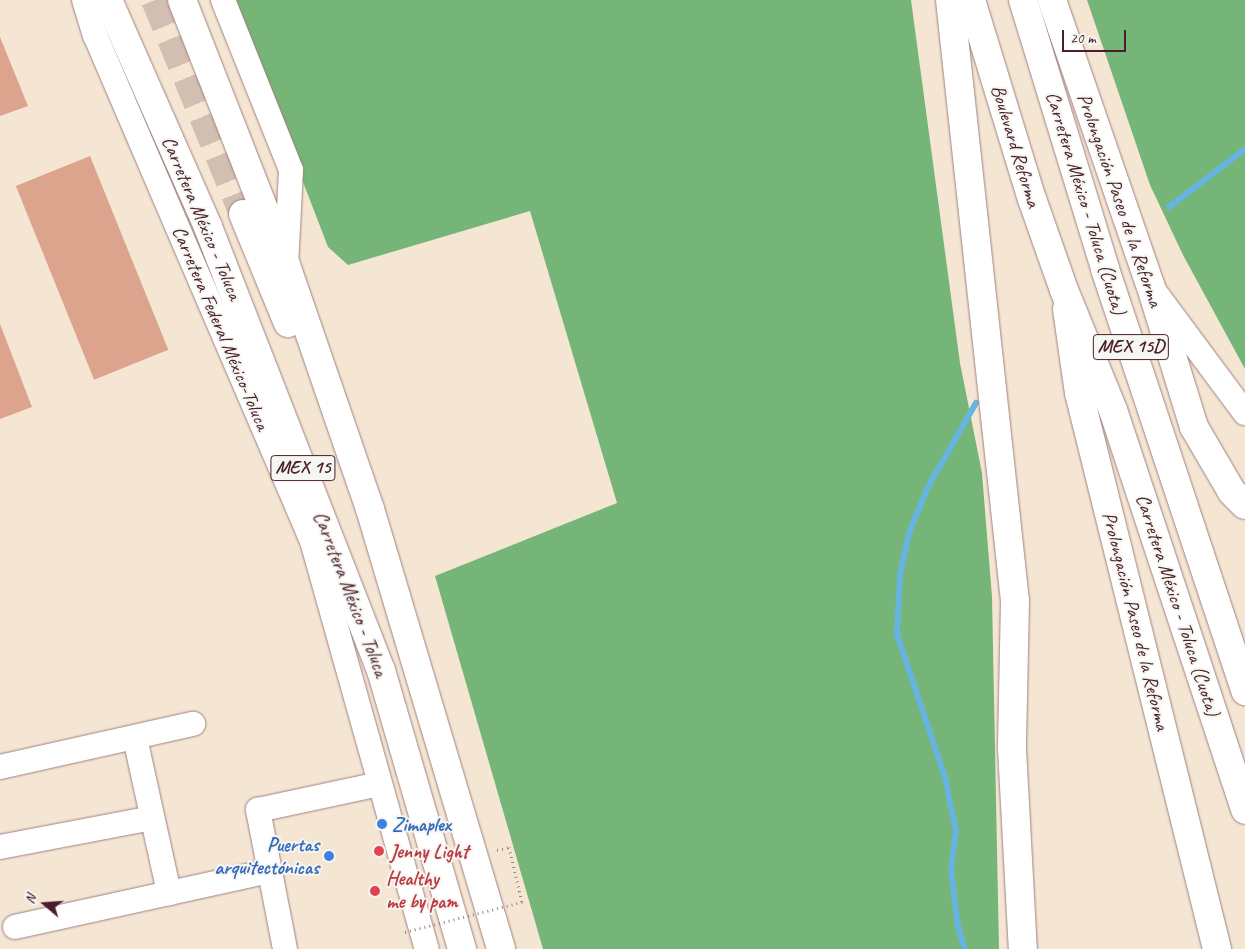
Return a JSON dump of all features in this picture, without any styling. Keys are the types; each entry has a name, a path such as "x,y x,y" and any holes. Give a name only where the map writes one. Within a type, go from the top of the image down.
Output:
{"main road":[{"name":"Carretera México - Toluca","path":"108,0 208,227 381,670 462,949"},
{"name":"Carretera México - Toluca","path":"182,0 286,265 320,370 370,509 501,949"},
{"path":"950,0 1001,446 1016,601 1012,748 1023,949"},
{"name":"Boulevard Reforma","path":"971,0 1032,199 1064,290"},
{"name":"Carretera México - Toluca (Cuota)","path":"1023,0 1105,269 1245,691"},
{"name":"Prolongación Paseo de la Reforma","path":"1052,0 1150,284 1194,427 1232,492 1245,505"},
{"path":"244,214 286,320 320,370"},
{"name":"Carretera México - Toluca (Cuota)","path":"1064,290 1113,410 1245,810"},
{"name":"Prolongación Paseo de la Reforma","path":"1064,290 1079,393 1217,949"}],"street":[{"name":"Carretera Federal México-Toluca","path":"84,0 96,35 312,541 427,949"},
{"path":"223,0 291,170 286,265"},
{"path":"1150,284 1245,413"},
{"path":"0,766 193,724"},
{"path":"135,738 169,894"},
{"path":"286,949 258,810 379,784"},
{"path":"0,847 152,818"},
{"path":"15,927 270,871"}],"path":[{"path":"405,932 522,902 508,848"}],"green space":[{"path":"233,0 911,0 960,363 982,473 992,597 999,949 543,949 435,576 617,503 530,211 348,265 328,247"},
{"path":"1087,0 1245,0 1245,369 1183,255 1150,185"}],"building":[{"path":"0,37 28,106 0,116"},
{"path":"90,156 168,350 94,380 16,186"},
{"path":"0,324 32,407 0,419"}],"waterway":[{"path":"1169,207 1245,149"},
{"path":"965,949 958,927 951,870 956,832 945,777 897,634 900,575 909,533 928,487 976,403"}],"tunnel":[{"path":"155,0 243,214"}],"place":[{"name":"Zimaplex","path":"382,824"},
{"name":"Jenny Light","path":"379,851"},
{"name":"Puertas arquitectónicas","path":"329,856"},
{"name":"Healthy me by pam","path":"375,891"}]}
